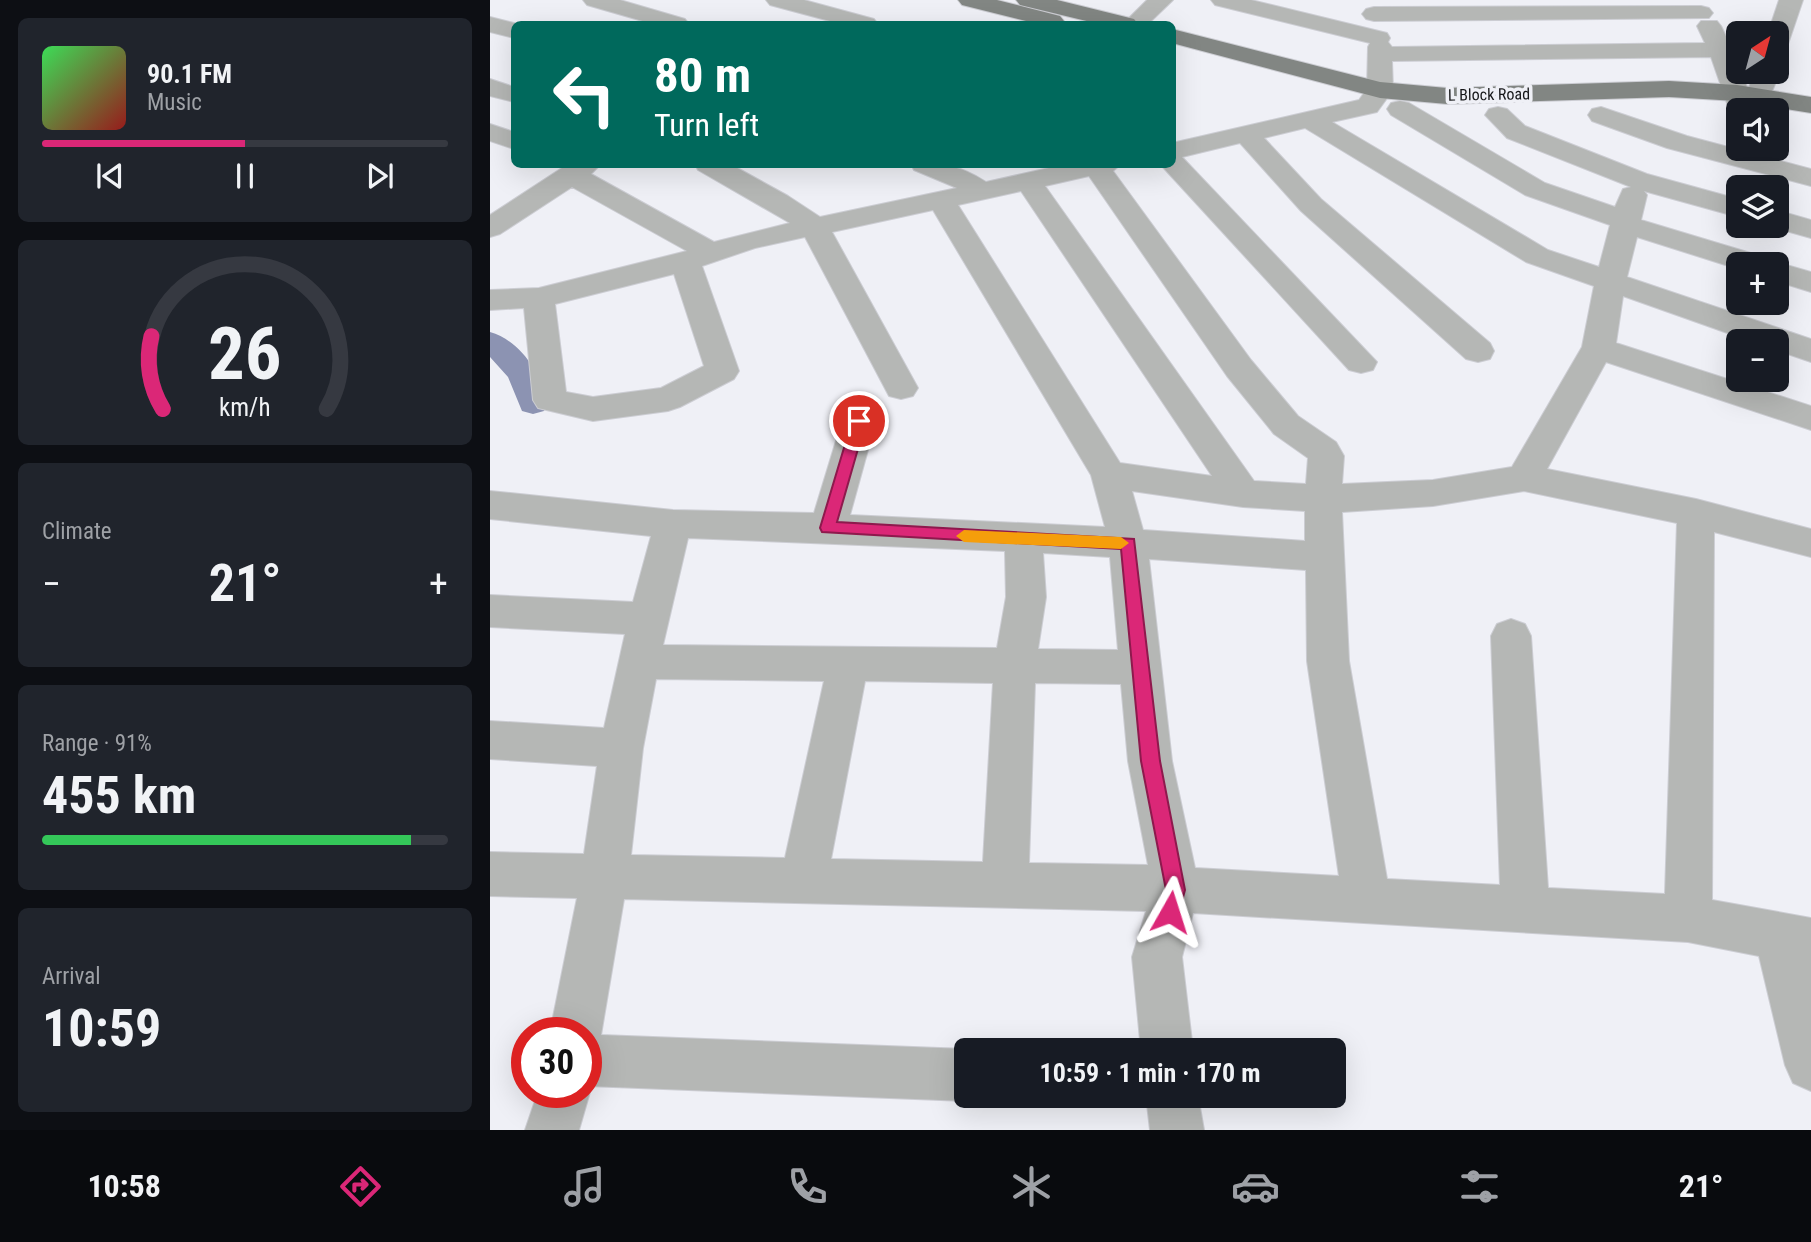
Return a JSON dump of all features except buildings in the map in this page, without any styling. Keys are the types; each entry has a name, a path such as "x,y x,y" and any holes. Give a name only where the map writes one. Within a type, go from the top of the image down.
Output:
{"main road":[{"path":"970,0 1053,21"},
{"path":"1028,0 1114,21"},
{"name":"L Block Road","path":"1176,37 1374,98 1400,109 1498,115 1601,115 1675,100"},
{"name":"L Block Road","path":"1176,55 1374,98 1447,96 1726,103"},
{"name":"L Block Road","path":"1789,105 1811,105"},
{"name":"L Block Road","path":"1789,113 1811,119"}],"street":[{"path":"595,0 667,21"},
{"path":"778,0 855,21"},
{"path":"1138,21 1161,0"},
{"path":"1223,0 1376,27 1721,50"},
{"path":"1784,21 1791,0"},
{"path":"1376,27 1698,6 1749,98"},
{"path":"490,24 511,30"},
{"path":"1176,150 1312,121 1374,98 1376,27"},
{"path":"1400,109 1535,190 1726,255"},
{"path":"1498,115 1516,132 1637,180 1726,205"},
{"path":"1601,115 1677,142 1811,178"},
{"path":"1312,121 1536,256 1811,351"},
{"path":"490,132 511,140"},
{"path":"1247,135 1311,205 1478,352"},
{"path":"1176,166 1361,362"},
{"path":"490,228 580,168 699,258 722,370 668,399 593,409 550,400 539,298"},
{"path":"715,168 778,202 814,226 901,388"},
{"path":"932,168 963,183 1109,474 1128,543 1150,761 1176,890 1157,957 1166,1038"},
{"path":"490,300 539,298 699,258 747,241 814,226 963,183 1028,181 1092,168"},
{"path":"1103,168 1239,368 1286,425 1323,451 1326,456 1323,499 1328,661 1367,901"},
{"path":"1524,478 1592,357 1598,351 1610,282 1637,180"},
{"path":"1028,181 1243,494"},
{"path":"490,199 517,210"},
{"path":"1789,223 1811,229"},
{"path":"1789,275 1811,282"},
{"path":"1598,351 1607,351 1811,418"},
{"path":"828,528 859,421"},
{"path":"1109,474 1243,494 1323,499 1433,493 1524,478 1696,513 1811,543"},
{"path":"490,505 673,524 828,528 1128,543 1324,557"},
{"path":"1688,919 1696,513"},
{"path":"579,1017 605,874 621,748 648,619 673,524"},
{"path":"1005,884 1015,666 1026,597 1023,539"},
{"path":"490,611 648,619"},
{"path":"1511,636 1525,909"},
{"path":"639,662 1141,667"},
{"path":"804,879 848,664"},
{"path":"490,740 621,748"},
{"path":"490,874 605,874 1176,890 1688,919 1795,939 1811,1065"},
{"path":"602,1061 954,1075"},
{"path":"552,1130 559,1108"},
{"path":"1174,1108 1177,1130"}],"waterway":[{"path":"490,342 506,355 523,375 533,403"}],"slow traffic":[{"path":"964,536 1121,543"}],"route":[{"path":"859,421 828,528 1128,543 1150,761 1176,890 1170,912"}]}
